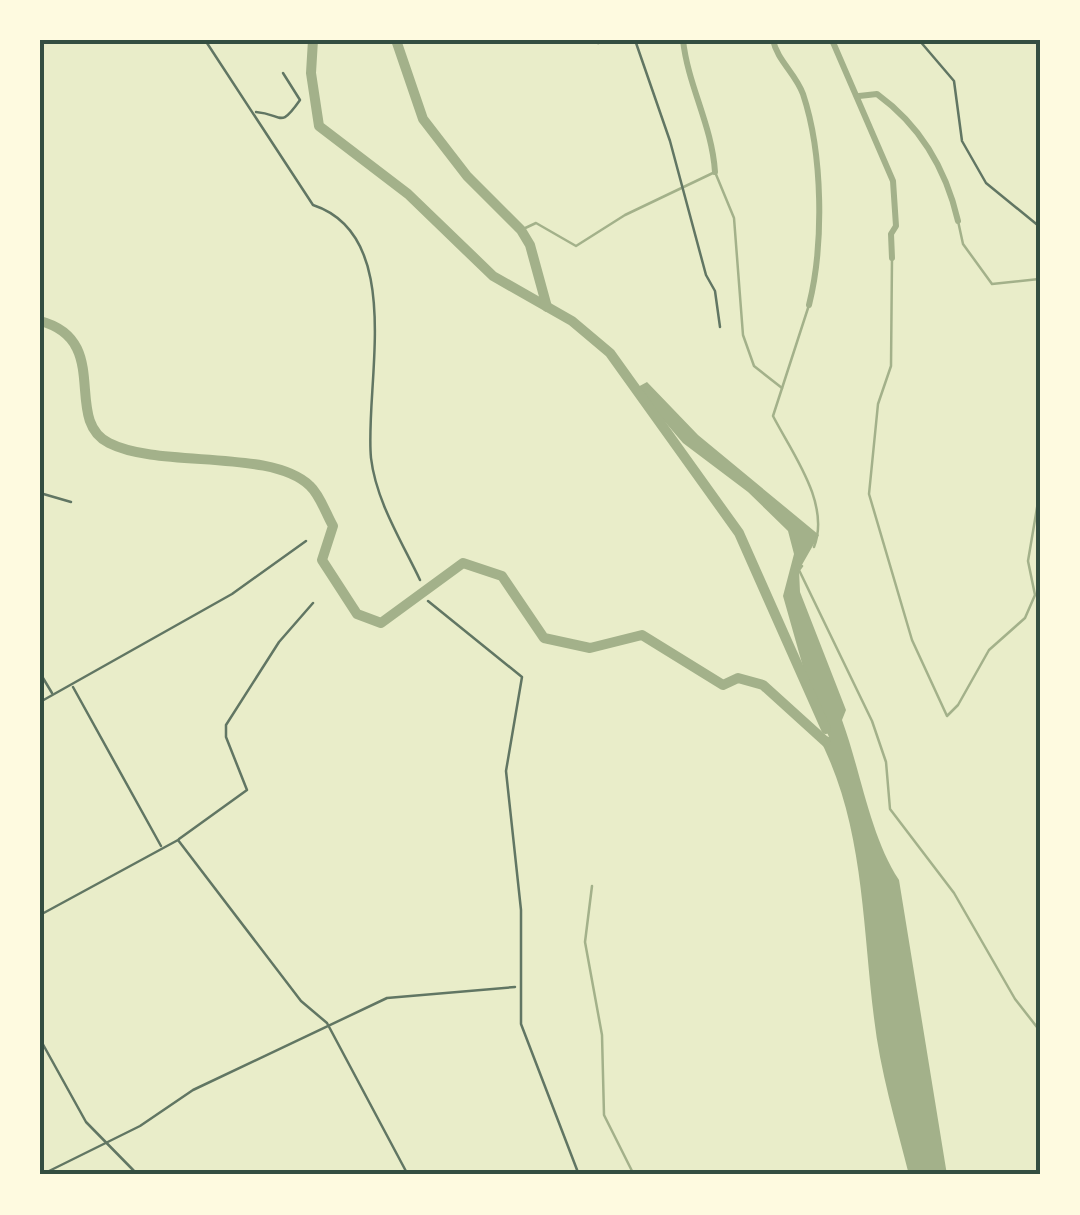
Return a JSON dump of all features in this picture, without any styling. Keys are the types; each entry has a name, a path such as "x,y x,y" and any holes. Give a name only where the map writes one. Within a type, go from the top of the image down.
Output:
{"street":[{"path":"205,40 313,205 330,211 348,227 375,285 371,458 378,492 420,580"},
{"path":"598,43 613,40"},
{"path":"635,40 673,150 714,292 720,328"},
{"path":"919,40 954,81 962,141 986,183 1040,228"},
{"path":"254,112 278,121 294,109 300,100 284,72"},
{"path":"40,494 71,502"},
{"path":"40,702 232,594 306,541"},
{"path":"428,601 522,677 506,771 522,925 518,987 525,1037 579,1175"},
{"path":"40,915 178,840 247,790 226,737 226,725 279,642 313,603"},
{"path":"40,673 53,694"},
{"path":"72,686 163,847"},
{"path":"178,840 301,1001 328,1023 408,1175"},
{"path":"40,1175 107,1143 193,1090 387,998 518,987"},
{"path":"40,1039 86,1122 138,1175"}],"shaded area":[{"path":"647,382 698,435 819,535 799,570 800,592 846,710 842,720 873,824 899,880 947,1175 909,1175 889,1097 877,1038 853,837 832,767 817,734 829,737 811,695 783,596 794,554 788,531 748,492 683,443 636,388"}],"waterway":[{"path":"313,40 311,73 319,126 408,194 493,276 572,321 610,353 739,533 826,729"},
{"path":"396,40 423,119 467,176 521,230 530,245 547,307"},
{"path":"683,40 715,172"},
{"path":"773,40 803,94 818,171 819,228 809,305"},
{"path":"832,40 893,181 896,226 891,234 892,258"},
{"path":"859,96 877,94 919,135 939,166 958,221"},
{"path":"521,230 536,223 576,246 625,215 715,172 734,218 743,335 754,366 782,388"},
{"path":"958,221 963,244 992,284 1039,279 1040,287"},
{"path":"892,258 891,366 878,404 869,494 912,640 947,716 958,705 989,650 1025,618 1035,595 1028,561 1040,490"},
{"path":"1040,290 1040,314"},
{"path":"809,305 773,416 814,496 818,531 814,547"},
{"path":"40,321 62,331 75,345 82,362 89,417 96,432 109,443 156,455 269,467 292,474 310,486 333,526 322,560 357,614 381,623 463,563 502,576 544,638 590,648 642,635 723,685 738,678 763,685 826,742"},
{"path":"802,566 799,570 872,721 886,762 890,809 954,893 1015,999 1040,1031"},
{"path":"592,886 585,942 602,1035 604,1115 634,1175"}]}
